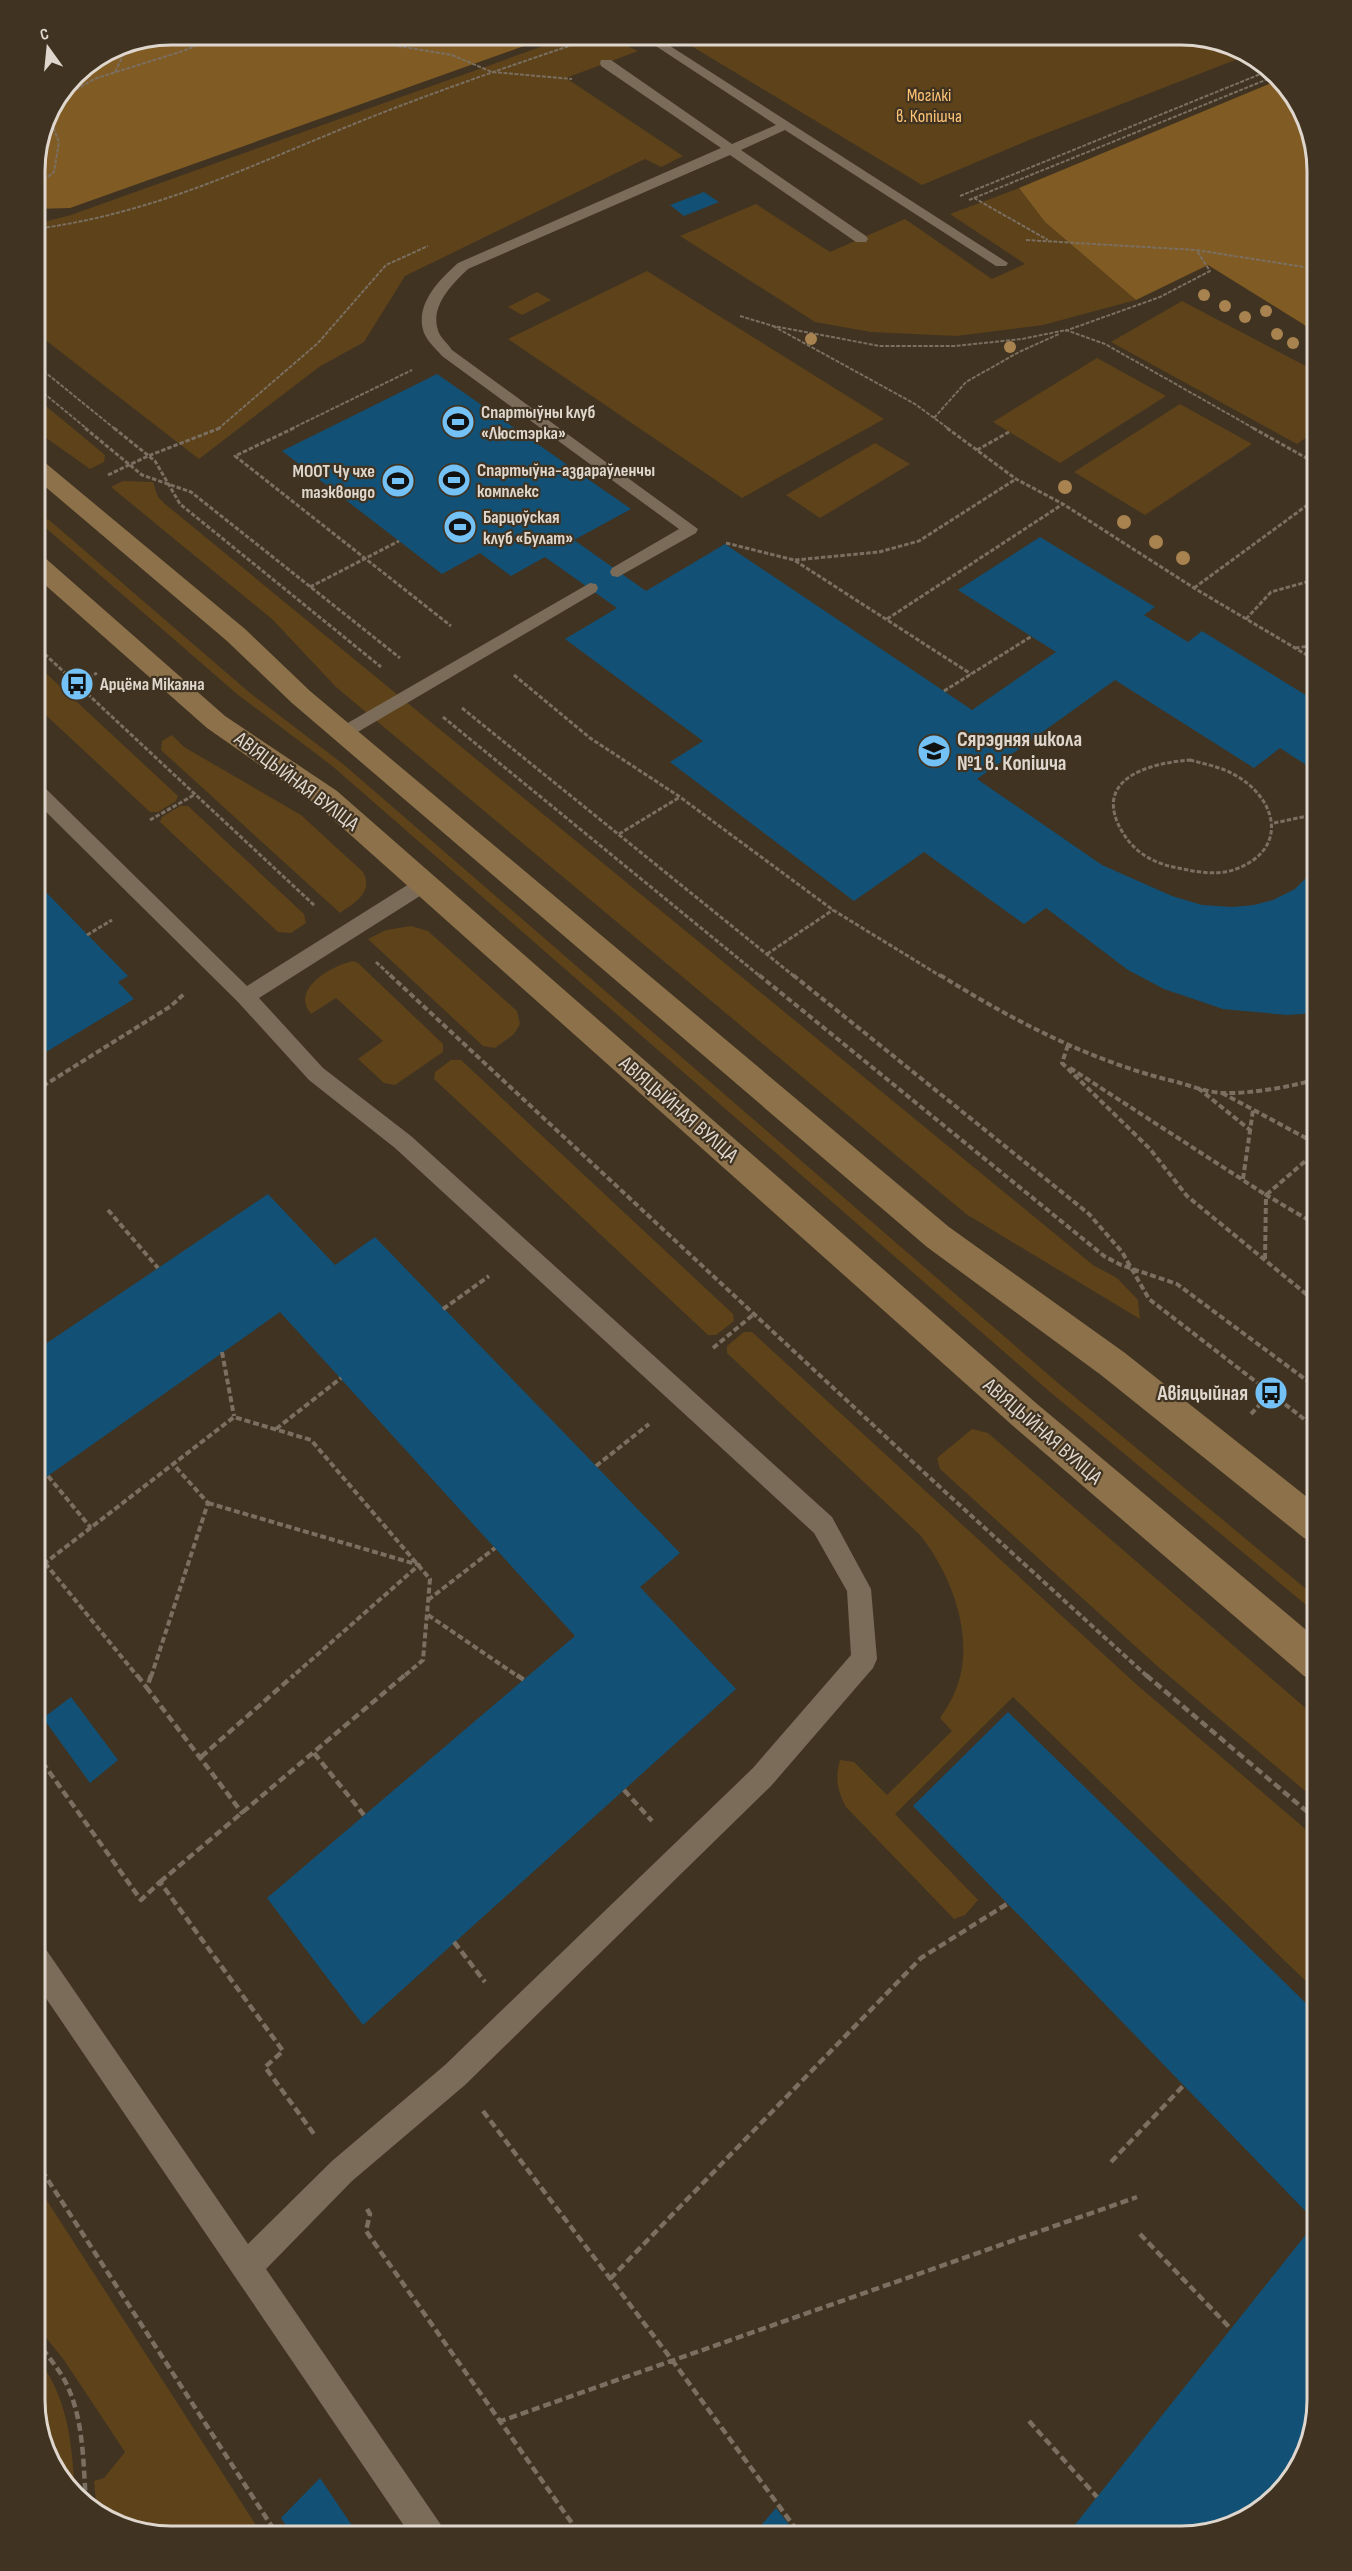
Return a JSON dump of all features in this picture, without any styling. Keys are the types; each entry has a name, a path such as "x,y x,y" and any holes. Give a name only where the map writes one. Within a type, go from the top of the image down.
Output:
{"main road":[{"path":"45,474 227,628 301,697 938,1237 1113,1364 1307,1518"},
{"name":"АВІЯЦЫЙНАЯ ВУЛІЦА","path":"45,571 216,722 327,798 1024,1414 1307,1655"}],"lane":[{"path":"661,45 1001,263"},
{"path":"606,63 861,239"},
{"path":"618,572 690,529 447,353 432,334 430,309 441,286 463,266 786,125"},
{"path":"345,732 590,588"},
{"path":"45,800 245,997 316,1074 403,1142 823,1525 859,1589 864,1659 762,1777 456,2075 342,2171 246,2267"},
{"path":"245,997 424,884"},
{"path":"45,1974 423,2526"}],"path":[{"path":"74,91 94,79 197,45"},
{"path":"391,45 452,55 492,72 639,86"},
{"path":"45,227 91,220 152,205 195,191 423,96 572,45"},
{"path":"114,73 125,54"},
{"path":"926,213 1260,73"},
{"path":"926,213 974,198 1267,79"},
{"path":"45,179 54,171 59,142 53,128"},
{"path":"974,198 1049,240"},
{"path":"964,238 1049,240 1196,250 1307,268"},
{"path":"130,465 216,431 318,343 386,265 429,246"},
{"path":"934,418 966,381 1019,352 1066,330 1160,297 1210,271 1196,250"},
{"path":"740,316 773,326 880,346 955,346 1022,339 1066,330 1105,344 1307,458"},
{"path":"773,326 915,404 1016,479 1063,504 1194,588 1307,655"},
{"path":"447,353 235,456 590,738 680,797 833,910 1008,1016 1068,1045 1146,1075 1221,1093 1307,1139"},
{"path":"45,372 162,469 171,494 180,504 1104,1256 1115,1263 1161,1277 1182,1287 1307,1381"},
{"path":"45,394 142,475 191,492 1089,1214 1115,1241 1133,1268 1149,1299 1307,1421"},
{"path":"977,450 1009,432"},
{"path":"794,561 879,552 919,541 1016,479"},
{"path":"887,619 1063,504"},
{"path":"1194,588 1307,505"},
{"path":"716,540 794,561 971,674"},
{"path":"310,587 399,541"},
{"path":"1246,619 1270,592 1307,582"},
{"path":"944,691 1032,636"},
{"path":"1295,648 1307,646"},
{"path":"45,655 1146,1675 1307,1812"},
{"path":"1166,760 1190,760 1215,765 1238,774 1257,788 1269,805 1274,823 1270,842 1257,858 1236,869 1210,873 1181,871 1154,861 1132,847 1118,829 1112,809 1116,792 1126,777 1144,767 1166,760"},
{"path":"150,820 194,795"},
{"path":"619,834 680,797"},
{"path":"1274,823 1307,816"},
{"path":"767,954 833,910"},
{"path":"45,1085 171,1006 182,997 187,988"},
{"path":"1062,1063 1068,1045"},
{"path":"1062,1063 1307,1219"},
{"path":"1062,1063 1150,1149 1187,1196 1307,1295"},
{"path":"1221,1093 1307,1082"},
{"path":"1195,1086 1250,1130"},
{"path":"1243,1179 1253,1110"},
{"path":"1265,1260 1266,1195 1307,1160"},
{"path":"108,1210 158,1268"},
{"path":"443,1309 523,1251"},
{"path":"713,1348 754,1314"},
{"path":"222,1352 234,1417"},
{"path":"276,1429 340,1378"},
{"path":"596,1466 683,1397"},
{"path":"45,1766 141,1900 423,1660 430,1579 311,1440 234,1417"},
{"path":"234,1417 45,1563 147,1688 243,1814"},
{"path":"173,1464 208,1503 419,1565"},
{"path":"48,1476 91,1528"},
{"path":"147,1688 208,1503"},
{"path":"428,1600 495,1548"},
{"path":"201,1758 419,1565"},
{"path":"427,1614 524,1680"},
{"path":"314,1753 364,1815"},
{"path":"160,1882 283,2051 265,2067 342,2171 370,2214 366,2231 498,2422 574,2526"},
{"path":"610,2279 921,1958 1007,1904"},
{"path":"456,2075 672,2360 794,2526"},
{"path":"1112,2162 1183,2086"},
{"path":"45,2177 272,2526"},
{"path":"498,2422 1137,2197"},
{"path":"1140,2234 1231,2329"},
{"path":"45,2353 59,2370 67,2386 82,2447 85,2492"},
{"path":"1029,2421 1097,2497"}],"green space":[{"path":"546,45 626,45 638,51 566,78 683,156 661,167 645,159 405,276 364,342 319,367 199,459 45,340 45,222 71,215"},
{"name":"Могілкі в. Копішча","path":"690,45 1189,45 1205,47 1238,59 1034,138 922,185"},
{"path":"1019,188 1045,222 1136,300 1043,325 956,336 871,332 815,322 680,236 756,204 830,252 905,219 992,279 1025,264 950,214"},
{"path":"647,271 884,419 742,498 508,339"},
{"path":"537,292 551,300 522,315 508,307"},
{"path":"1182,301 1307,367 1307,437 1297,444 1111,342"},
{"path":"1097,358 1166,396 1060,463 993,422"},
{"path":"1180,404 1252,444 1145,515 1074,472"},
{"path":"45,405 105,455 104,462 90,469 45,437"},
{"path":"875,443 910,464 820,518 786,495"},
{"path":"123,481 153,482 158,497 165,504 1093,1265 1117,1278 1138,1300 1140,1319 966,1214 336,687 272,619 111,487"},
{"path":"48,519 250,693 343,764 1058,1383 1307,1590 1307,1606 1050,1392 331,765 237,694 45,527 45,520"},
{"path":"45,672 178,796 176,801 158,812 150,812 45,714"},
{"path":"172,735 184,747 301,815 363,872 366,885 361,896 340,913 161,750 162,741"},
{"path":"180,806 188,806 304,914 306,923 291,933 278,932 160,822 162,817"},
{"path":"411,926 428,931 517,1011 520,1024 514,1034 495,1048 483,1046 368,939 386,930"},
{"path":"353,961 358,963 443,1044 443,1052 395,1085 384,1083 358,1059 383,1041 336,998 311,1014 306,1005 309,988 316,980 334,968"},
{"path":"451,1060 461,1060 733,1314 734,1321 716,1335 708,1335 434,1079 435,1072"},
{"path":"744,1332 752,1332 1136,1684 1307,1830 1307,1982 1013,1697 895,1814 978,1900 965,1915 954,1919 846,1807 838,1784 840,1760 854,1762 887,1795 952,1731 940,1718 949,1704 962,1670 962,1629 958,1608 942,1569 920,1535 727,1353 727,1346"},
{"path":"972,1429 988,1433 1307,1709 1307,1793 1156,1665 940,1469 937,1458"},
{"path":"45,2198 257,2526 147,2524 115,2513 96,2501 94,2481 104,2478 125,2452 64,2360 45,2336"},
{"path":"45,2369 61,2402 72,2453 74,2481 62,2463 47,2424"}],"shaded area":[{"path":"171,45 527,45 70,208 45,209 46,155 49,139 62,108 88,76 108,62 131,52 147,47"},
{"path":"1271,83 1290,108 1305,147 1307,327 1208,265 1136,300 1045,222 1019,188"}],"building":[{"path":"704,192 719,202 684,216 670,205"},
{"path":"437,374 631,509 574,540 646,591 725,544 972,710 1056,652 958,590 1040,537 1155,607 1144,615 1188,642 1202,631 1307,696 1307,766 1280,748 1254,768 1115,680 977,779 1102,865 1172,896 1202,905 1232,907 1273,900 1295,889 1307,877 1307,1014 1287,1015 1223,1009 1164,989 1128,970 1046,908 1024,924 924,852 854,901 670,762 703,741 565,639 617,608 545,557 511,576 480,553 442,574 282,451"},
{"path":"45,891 128,976 118,982 134,999 46,1052"},
{"path":"268,1194 335,1265 375,1237 680,1553 640,1587 736,1689 363,2025 267,1898 575,1636 280,1312 45,1478 45,1344"},
{"path":"71,1697 118,1760 90,1783 45,1721 45,1716"},
{"path":"1008,1712 1307,2004 1307,2213 913,1806"},
{"path":"1307,2233 1306,2416 1297,2448 1281,2477 1258,2500 1244,2509 1205,2524 1074,2526"},
{"path":"320,2478 352,2526 286,2526 281,2518"},
{"path":"776,2508 790,2526 761,2526"}],"place":[{"name":"Cпартыўны клуб «Люстэрка»","path":"458,422"},
{"name":"Спартыўна-аздараўленчы комплекс","path":"454,480"},
{"name":"МООТ Чу чхе таэквондо","path":"398,481"},
{"name":"Барцоўская клуб «Булат»","path":"460,527"},
{"name":"Арцёма Мікаяна","path":"77,684"},
{"name":"Сярэдняя школа №1 в. Копішча","path":"934,751"},
{"name":"Авіяцыйная","path":"1271,1393"}]}
